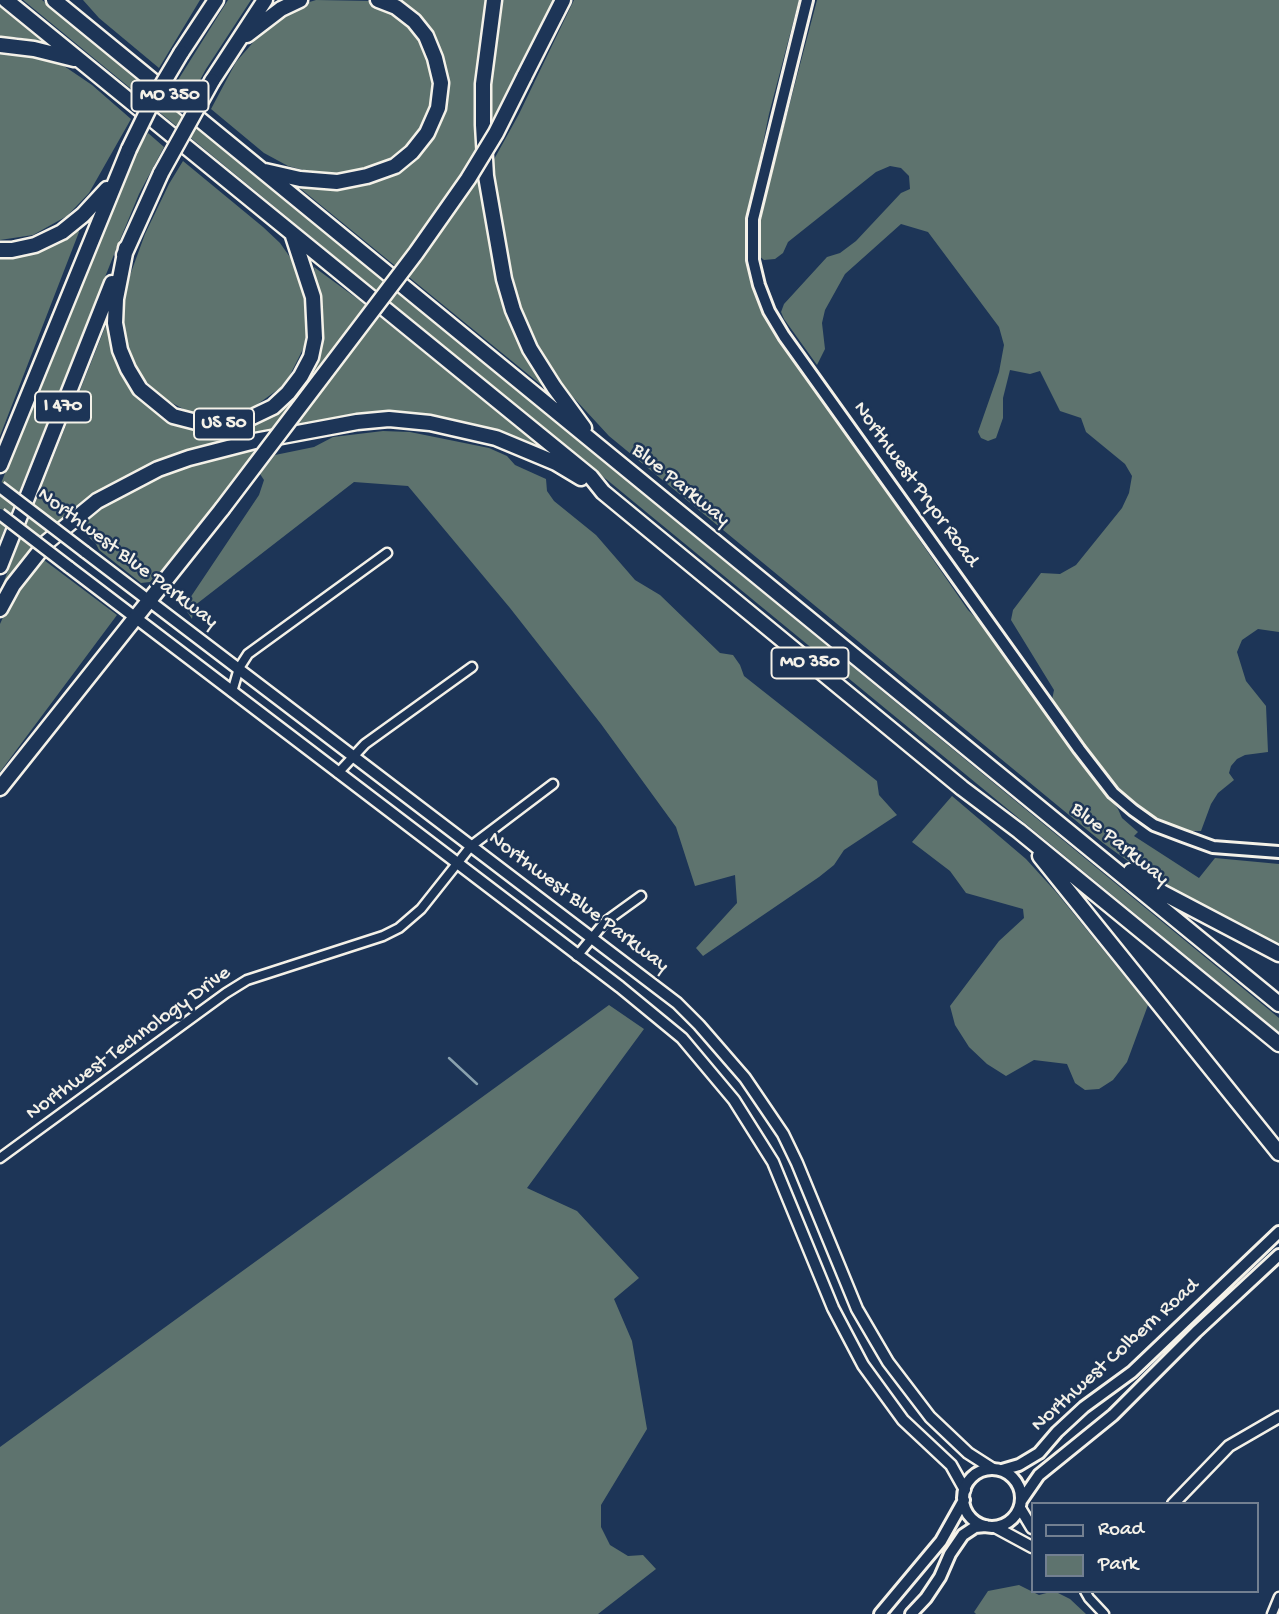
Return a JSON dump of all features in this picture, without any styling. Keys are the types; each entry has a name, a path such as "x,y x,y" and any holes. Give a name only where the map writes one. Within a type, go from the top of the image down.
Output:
{"highway":[{"path":"6,0 292,235"},
{"name":"Blue Parkway","path":"54,0 1279,1004"},
{"path":"69,0 79,21"},
{"path":"197,27 208,0"},
{"name":"I 470","path":"0,465 114,180 153,100 216,0"},
{"name":"I 470","path":"0,566 126,248 161,173 230,51 265,0"},
{"path":"230,51 260,24 299,0"},
{"path":"260,170 300,179 337,182 367,176 395,166 412,152 427,132 438,108 441,83 435,58 426,36 414,21 396,7 379,0"},
{"path":"494,0 482,84 483,125 486,176 504,279 513,310 530,349 554,387 598,446"},
{"path":"0,788 222,509 416,253 496,134 564,0"},
{"path":"0,45 34,49 78,60"},
{"path":"0,250 35,245 62,232 83,215 114,180"},
{"name":"US 50","path":"126,248 116,299 116,323 120,350 128,369 140,389 173,416 208,425 228,424 250,418 272,407 288,393 301,376 310,357 315,338 313,297 292,235"},
{"name":"MO 350","path":"292,235 591,477 603,492 962,788 1019,831 1279,1044"},
{"path":"0,609 20,575 47,542 69,521 116,489 158,469 190,458 323,427 389,419 462,428 496,438 556,463 603,492"},
{"path":"1064,827 1163,893 1279,954"},
{"path":"1019,831 1279,1153"}],"main road":[{"name":"Northwest Pryor Road","path":"807,0 753,219 753,260 769,311 784,336 1113,793 1154,825 1213,847 1279,852"},
{"name":"Northwest Colbern Road","path":"998,1470 1019,1465 1039,1453 1084,1407 1132,1373 1279,1231"},
{"name":"Northwest Colbern Road","path":"1021,1505 1039,1475 1113,1415 1196,1332 1279,1255"},
{"path":"880,1614 941,1541 975,1475 998,1470 1017,1483 1021,1505 1012,1518 991,1526 975,1527 963,1535 950,1554 940,1577 911,1614"},
{"path":"964,1495 971,1517 991,1526"}],"street":[{"name":"Northwest Blue Parkway","path":"0,487 677,1003 723,1050 783,1134 857,1309 888,1362 918,1403 938,1424 968,1453 998,1470"},
{"name":"Northwest Blue Parkway","path":"0,514 630,995 682,1038 734,1100 773,1162 833,1308 863,1365 903,1420 951,1465 964,1495"},
{"path":"232,692 239,668 248,654 387,552"},
{"path":"338,773 365,744 472,667"},
{"name":"Northwest Technology Drive","path":"0,1158 247,980 383,936 399,928 421,909 471,846 553,784"},
{"path":"577,956 605,922 640,896"},
{"path":"1175,1502 1229,1446 1279,1417"},
{"path":"1021,1505 1030,1524"},
{"path":"991,1526 1030,1546"},
{"path":"1087,1593 1104,1614"},
{"path":"1272,1614 1279,1597"}],"green space":[{"path":"23,0 42,0 71,23 1279,1018 1279,1032"},
{"path":"83,0 200,0 159,68 99,18"},
{"path":"228,0 251,0 193,93 178,80"},
{"path":"316,0 373,1 406,18 427,48 435,87 433,102 419,133 396,156 369,169 337,174 288,166 264,153 211,109 236,62 263,31 303,4"},
{"path":"399,0 490,0 481,52 503,286 551,393 290,180 318,184 404,164 447,87 443,58 433,32"},
{"path":"501,0 558,0 491,133 489,105 492,46"},
{"path":"574,0 799,0 769,114 748,217 746,240 755,287 774,330 968,610 976,618 985,621 1063,738 1118,809 1122,818 1138,832 1134,836 1199,878 1215,858 1279,864 1279,947 1147,875 1103,843 609,436 561,384 545,361 520,304 505,245 492,163"},
{"path":"817,0 1279,0 1279,632 1258,629 1242,640 1237,652 1246,681 1266,706 1268,752 1245,755 1231,766 1229,773 1234,780 1218,793 1201,831 1184,831 1154,816 1113,782 1088,753 1052,700 1054,690 1011,620 1013,610 1041,573 1060,574 1076,565 1122,508 1129,493 1132,476 1125,464 1086,432 1081,418 1060,411 1040,371 1030,374 1010,370 1003,398 1003,418 996,438 988,441 981,438 978,432 999,372 1004,345 999,327 928,232 901,224 845,274 825,310 822,323 825,349 817,365 784,319 781,312 784,304 827,257 840,253 856,241 901,193 910,189 909,176 901,168 890,166 876,172 788,242 783,253 775,259 764,260 759,256 764,202"},
{"path":"0,4 42,37 46,43 0,37"},
{"path":"0,49 52,60 64,66 92,85 131,119 89,193 67,216 33,235 0,240"},
{"path":"148,133 164,147 139,194 0,540 0,486 88,262 133,158"},
{"path":"183,161 280,243 292,260 306,290 308,327 304,347 289,377 280,388 255,406 231,414 187,411 161,397 133,364 124,338 122,308 129,278 145,234"},
{"path":"77,228 79,232 0,436 0,254"},
{"path":"314,267 359,300 538,445 537,447 449,418 397,413 353,415 314,421 213,446 157,463 96,494 45,534 19,563 0,591 110,315 110,331 116,359 187,426 271,413 322,334 321,306"},
{"path":"383,431 410,432 489,448 507,456 515,465 546,479 547,491 554,501 596,535 635,580 660,595 720,653 733,655 744,676 877,781 879,795 897,815 844,850 834,865 819,877 703,956 696,948 737,903 735,875 695,886 676,827 601,724 510,608 408,486 354,482 194,606 192,619 184,607 259,495 264,480 260,474 275,455 314,447 333,437"},
{"path":"262,445 173,561 150,582 141,583 99,550 74,523 102,503 159,472"},
{"path":"40,557 117,615 0,772 0,624 13,595"},
{"path":"952,796 1026,859 1148,1005 1127,1062 1113,1080 1099,1089 1085,1090 1075,1083 1067,1064 1034,1060 1006,1076 987,1064 969,1047 955,1025 950,1006 999,941 1024,918 1023,909 966,893 950,871 912,842"},
{"path":"609,1005 644,1029 527,1188 577,1211 639,1278 614,1299 632,1341 647,1429 601,1505 601,1527 610,1545 628,1556 643,1555 656,1569 598,1614 0,1614 0,1447"},
{"path":"1019,1585 1030,1593 1039,1595 1058,1593 1070,1599 1086,1614 976,1614 974,1612 988,1591"}],"waterway":[{"path":"449,1058 477,1084"}]}
